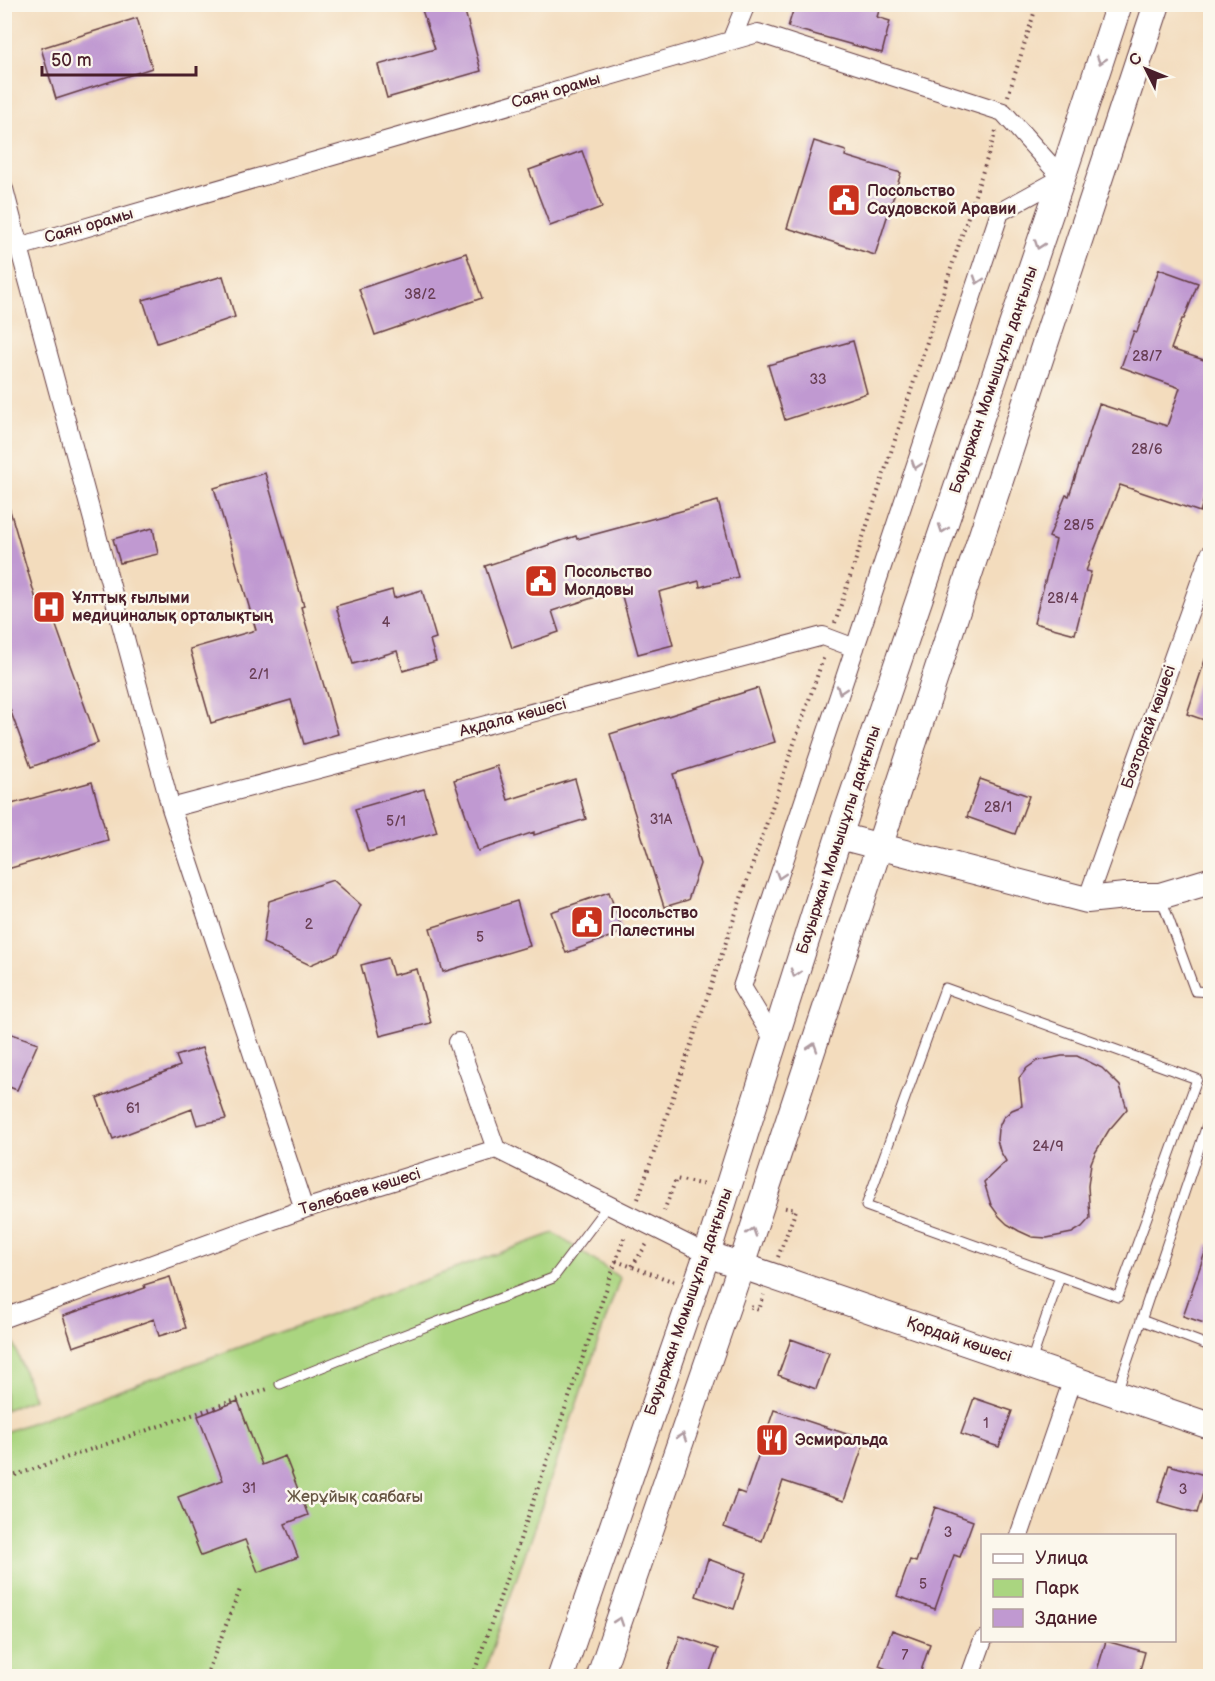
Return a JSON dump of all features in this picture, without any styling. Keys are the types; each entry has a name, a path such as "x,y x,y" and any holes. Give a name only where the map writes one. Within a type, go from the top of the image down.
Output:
{"main road":[{"name":"Бауыржан Момышұлы даңғылы","path":"561,1677 706,1254 839,836 1119,4"},
{"path":"600,1677 741,1266 1157,4"},
{"path":"839,836 1087,900 1125,896 1160,896 1210,881"},
{"name":"Қордай көшесі","path":"706,1254 1210,1426"}],"street":[{"path":"731,40 746,4"},
{"name":"Саян орамы","path":"20,244 758,33 1003,112"},
{"path":"774,1040 742,987 1000,212 1062,178 1003,112"},
{"path":"4,189 171,808 304,1209"},
{"name":"Бозторғай көшесі","path":"1087,900 1210,554"},
{"name":"Ақдала көшесі","path":"171,808 823,636 855,648"},
{"path":"458,1042 496,1149 706,1254"},
{"name":"Төлебаев көшесі","path":"4,1318 304,1209 496,1149"},
{"path":"1020,1534 1073,1379"},
{"path":"970,1677 983,1642"}],"lane":[{"path":"1160,896 1195,991 1210,992"},
{"path":"945,988 1197,1079 1118,1297 1060,1276 866,1206 945,988"},
{"path":"1116,1394 1210,1116"},
{"path":"280,1384 553,1278 608,1205"},
{"path":"1030,1364 1060,1276"},
{"path":"1141,1320 1210,1346"}],"path":[{"path":"473,1677 830,639 1037,4"},
{"path":"616,1261 632,1266"},
{"path":"4,1479 280,1384"},
{"path":"206,1677 241,1587"}],"green space":[{"name":"Жерұйық саябағы","path":"554,1233 620,1278 483,1676 5,1676 5,1432"},
{"path":"8,1327 34,1399 5,1410 4,1328"}],"building":[{"path":"420,4 463,4 481,71 387,98 378,65 435,49"},
{"path":"795,4 881,4 877,17 890,21 882,53 788,27"},
{"path":"137,18 152,68 56,99 41,48"},
{"name":"Посольство Саудовской Аравии","path":"814,141 846,151 845,156 901,173 875,255 787,228"},
{"path":"582,151 602,207 550,226 529,170"},
{"path":"466,253 482,298 375,335 359,289"},
{"path":"1159,269 1198,283 1171,349 1210,362 1210,480 1200,512 1120,485 1086,571 1091,572 1075,634 1034,623 1056,540 1049,537 1066,495 1069,496 1099,404 1167,426 1180,388 1121,367 1134,331 1137,332"},
{"path":"223,276 235,317 157,343 143,300"},
{"path":"853,341 867,393 785,420 768,365"},
{"path":"265,473 338,734 304,744 291,700 211,723 190,649 256,630 214,488"},
{"path":"718,501 738,577 700,587 699,581 659,592 673,645 638,654 620,589 552,611 559,632 512,648 485,566 576,536 577,539"},
{"path":"9,507 40,613 50,609 98,743 31,767 4,693 4,508"},
{"path":"153,528 158,554 120,563 113,539"},
{"path":"392,590 394,598 422,590 436,638 430,640 436,661 403,671 397,651 353,664 336,606"},
{"path":"1207,654 1210,654 1210,722 1187,714"},
{"path":"758,688 775,742 673,774 700,864 688,900 664,907 610,734"},
{"path":"497,766 508,800 575,779 586,819 534,835 534,832 478,851 454,780"},
{"path":"980,779 1029,796 1015,834 967,817"},
{"path":"92,782 108,840 4,870 4,806"},
{"path":"424,789 437,832 368,852 355,809"},
{"path":"333,880 361,905 338,953 310,965 263,943 269,901"},
{"name":"Посольство Палестины","path":"609,892 623,932 566,953 551,912"},
{"path":"517,901 530,946 443,972 430,928"},
{"path":"388,958 393,975 417,969 431,1023 380,1036 361,965"},
{"path":"9,1033 38,1043 17,1090 4,1085 4,1044"},
{"path":"202,1048 226,1119 197,1125 192,1109 113,1139 97,1098 180,1066 176,1056"},
{"path":"1062,1056 1077,1056 1102,1068 1120,1086 1127,1109 1109,1130 1091,1163 1088,1186 1090,1218 1072,1233 1047,1238 1032,1237 1007,1224 999,1216 991,1205 984,1182 1006,1161 997,1140 998,1129 1003,1118 1012,1110 1022,1106 1019,1078 1037,1061"},
{"path":"1208,1244 1210,1244 1210,1325 1183,1316"},
{"path":"170,1277 186,1328 159,1336 154,1319 73,1347 63,1316"},
{"path":"791,1339 829,1353 816,1389 778,1375"},
{"path":"974,1398 1012,1411 999,1447 961,1434"},
{"path":"238,1401 262,1465 285,1456 308,1515 285,1524 298,1557 258,1572 245,1540 201,1556 178,1497 223,1480 198,1416"},
{"path":"774,1410 865,1440 844,1501 783,1481 762,1541 724,1527 737,1491 745,1494"},
{"path":"1169,1465 1208,1476 1197,1513 1158,1502"},
{"path":"935,1507 973,1521 960,1557 954,1555 935,1609 897,1596 910,1560 916,1562"},
{"path":"708,1559 746,1573 734,1609 696,1596"},
{"path":"892,1630 930,1644 919,1677 907,1677 879,1666"},
{"path":"680,1636 718,1649 708,1677 679,1677 667,1672"},
{"path":"1106,1642 1145,1652 1138,1677 1095,1677"}],"place":[{"name":"Посольство Саудовской Аравии","path":"844,200"},
{"name":"Посольство Молдовы","path":"541,581"},
{"name":"Ұлттық ғылыми медициналық орталықтың","path":"49,607"},
{"name":"Посольство Палестины","path":"587,922"},
{"name":"Эсмиральда","path":"772,1440"}]}
